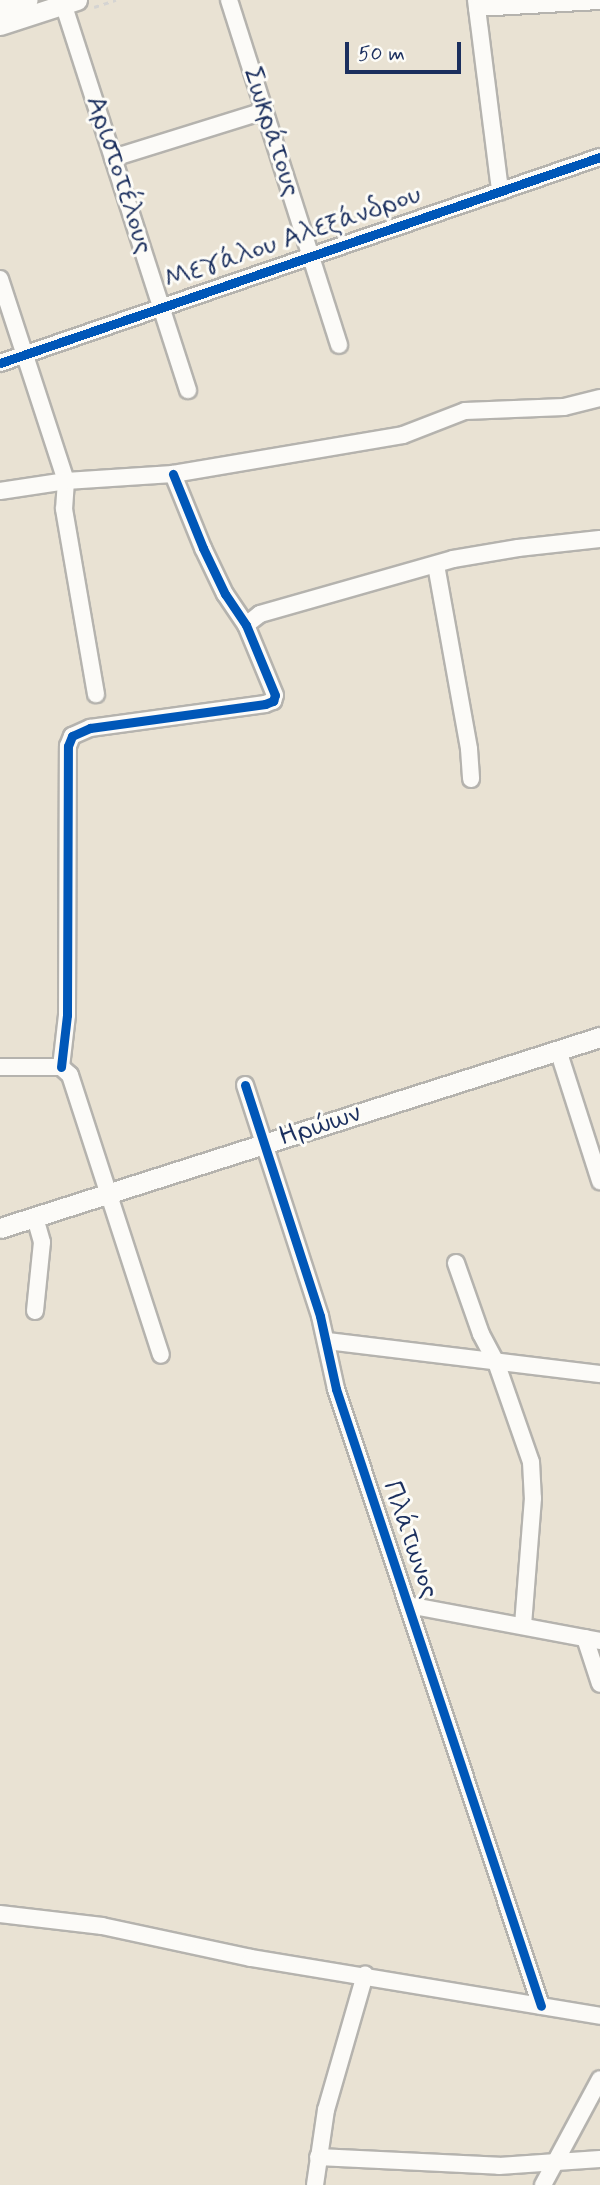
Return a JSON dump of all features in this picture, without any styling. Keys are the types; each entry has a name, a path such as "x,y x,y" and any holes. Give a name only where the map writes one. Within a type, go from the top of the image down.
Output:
{"street":[{"path":"0,9 28,0"},
{"name":"Σωκράτους","path":"229,0 339,345"},
{"path":"0,25 67,1"},
{"name":"Αριστοτέλους","path":"67,1 113,158 188,390"},
{"path":"500,191 477,4 600,1"},
{"path":"113,158 264,111"},
{"name":"Μεγάλου Αλεξάνδρου","path":"0,362 600,157"},
{"path":"0,279 66,481 64,509 96,694"},
{"path":"0,491 66,481 173,474 403,435 466,411 564,407 600,398"},
{"path":"161,1355 73,1082 61,1067 67,1002 68,746 72,736 90,728 273,701 274,688 246,625 225,594 203,548 173,474"},
{"path":"246,625 260,614 436,565 518,548 600,539"},
{"path":"436,565 469,749 471,779"},
{"name":"Ηρώων","path":"0,1228 600,1037"},
{"path":"558,1050 600,1181"},
{"path":"0,1067 61,1067"},
{"name":"Πλάτωνος","path":"245,1085 327,1341 336,1390 541,2006"},
{"path":"35,1217 42,1242 35,1311"},
{"path":"456,1263 481,1334 496,1362 526,1444 533,1474 523,1626"},
{"path":"327,1341 600,1374"},
{"path":"408,1605 592,1639 600,1684"},
{"path":"0,1914 102,1926 251,1958 600,2016"},
{"path":"315,2185 326,2110 365,1975"},
{"path":"542,2185 600,2079"},
{"path":"318,2157 499,2166 600,2159"}],"cycle path":[{"path":"0,363 600,157"},
{"path":"61,1067 67,1015 68,746 72,736 90,728 265,704 273,701 275,695 246,625 225,594 203,548 173,474"},
{"path":"245,1085 320,1316 336,1389 541,2006"}]}
